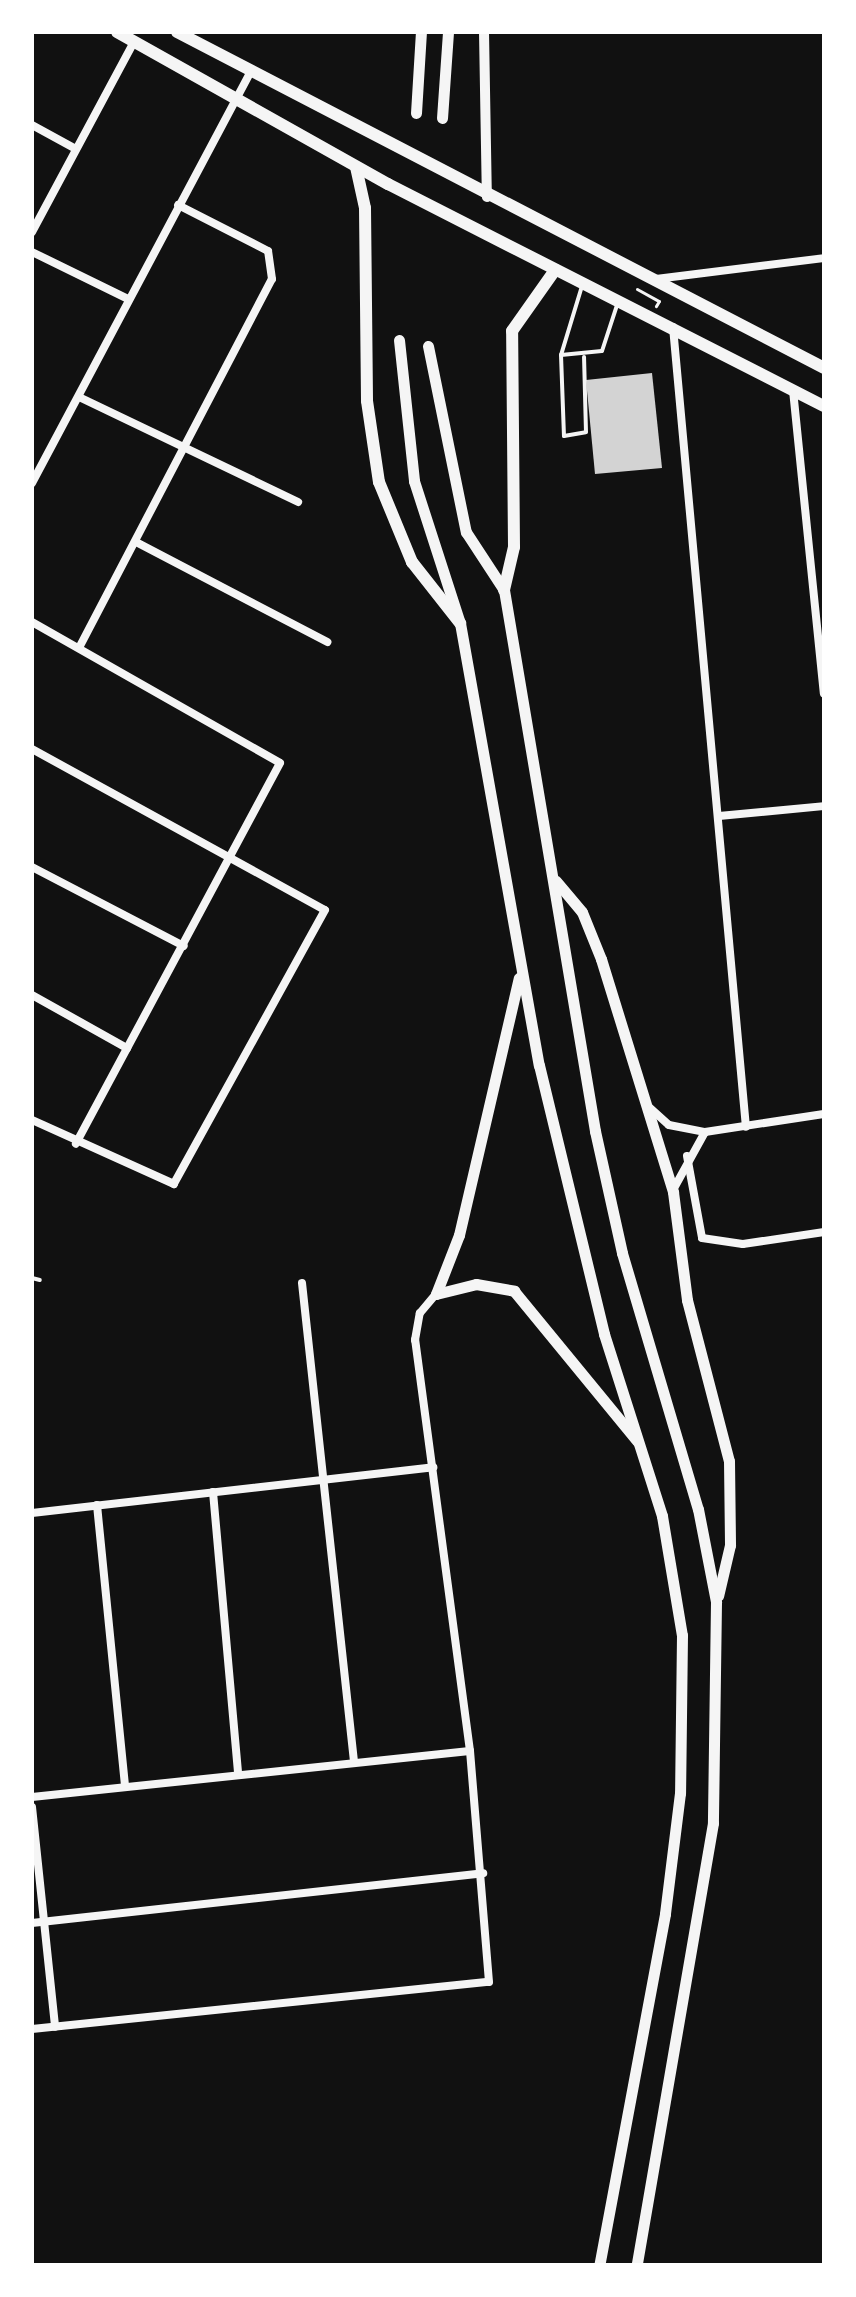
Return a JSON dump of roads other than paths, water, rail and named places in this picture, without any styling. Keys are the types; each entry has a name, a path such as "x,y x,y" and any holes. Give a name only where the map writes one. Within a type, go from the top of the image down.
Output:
{"main road":[{"path":"117,32 356,167 824,406"},
{"path":"177,32 487,197 656,279 824,368"},
{"path":"416,113 421,32"},
{"path":"442,118 448,32"},
{"path":"356,167 365,208 367,401 379,482 412,562 460,623"},
{"path":"504,590 514,547 512,331 555,270"},
{"path":"399,340 414,481 460,623 520,974 604,1334 643,1450 682,1635 680,1793 644,2038 599,2265"},
{"path":"428,346 466,532 504,590 618,1238 678,1431 716,1602"},
{"path":"556,880 591,936 650,1108 673,1192 687,1300 729,1461 730,1545 716,1602 713,1823 637,2265"},
{"path":"436,1294 462,1223 520,974"},
{"path":"436,1294 476,1284 514,1291 643,1450"}],"street":[{"path":"484,32 487,197"},
{"path":"32,232 134,42"},
{"path":"32,483 79,397 126,298 251,71"},
{"path":"32,125 76,149"},
{"path":"80,646 274,268 260,245 178,205"},
{"path":"32,252 126,298"},
{"path":"656,279 824,258"},
{"path":"673,327 746,1127"},
{"path":"793,389 824,693"},
{"path":"79,397 182,450 298,502"},
{"path":"136,542 327,642"},
{"path":"32,622 279,759 233,856 76,1144"},
{"path":"32,749 233,856 325,910 174,1184 76,1144 32,1120"},
{"path":"719,816 824,806"},
{"path":"32,867 184,946"},
{"path":"32,995 127,1048"},
{"path":"650,1108 669,1125 705,1132 824,1114"},
{"path":"673,1192 687,1156 705,1132"},
{"path":"687,1156 702,1238 743,1244 824,1232"},
{"path":"302,1283 319,1479 354,1762"},
{"path":"32,2029 489,1982 483,1873 470,1751 415,1340 420,1313 436,1294"},
{"path":"32,1513 433,1467"},
{"path":"213,1492 238,1774"},
{"path":"97,1505 125,1787"},
{"path":"32,1797 470,1751"},
{"path":"32,1807 55,2027"},
{"path":"32,1923 483,1873"}],"lane":[{"path":"583,283 561,355 564,436 586,432 584,357"},
{"path":"561,355 584,357 602,351 618,301"},
{"path":"32,1278 40,1280"}]}
